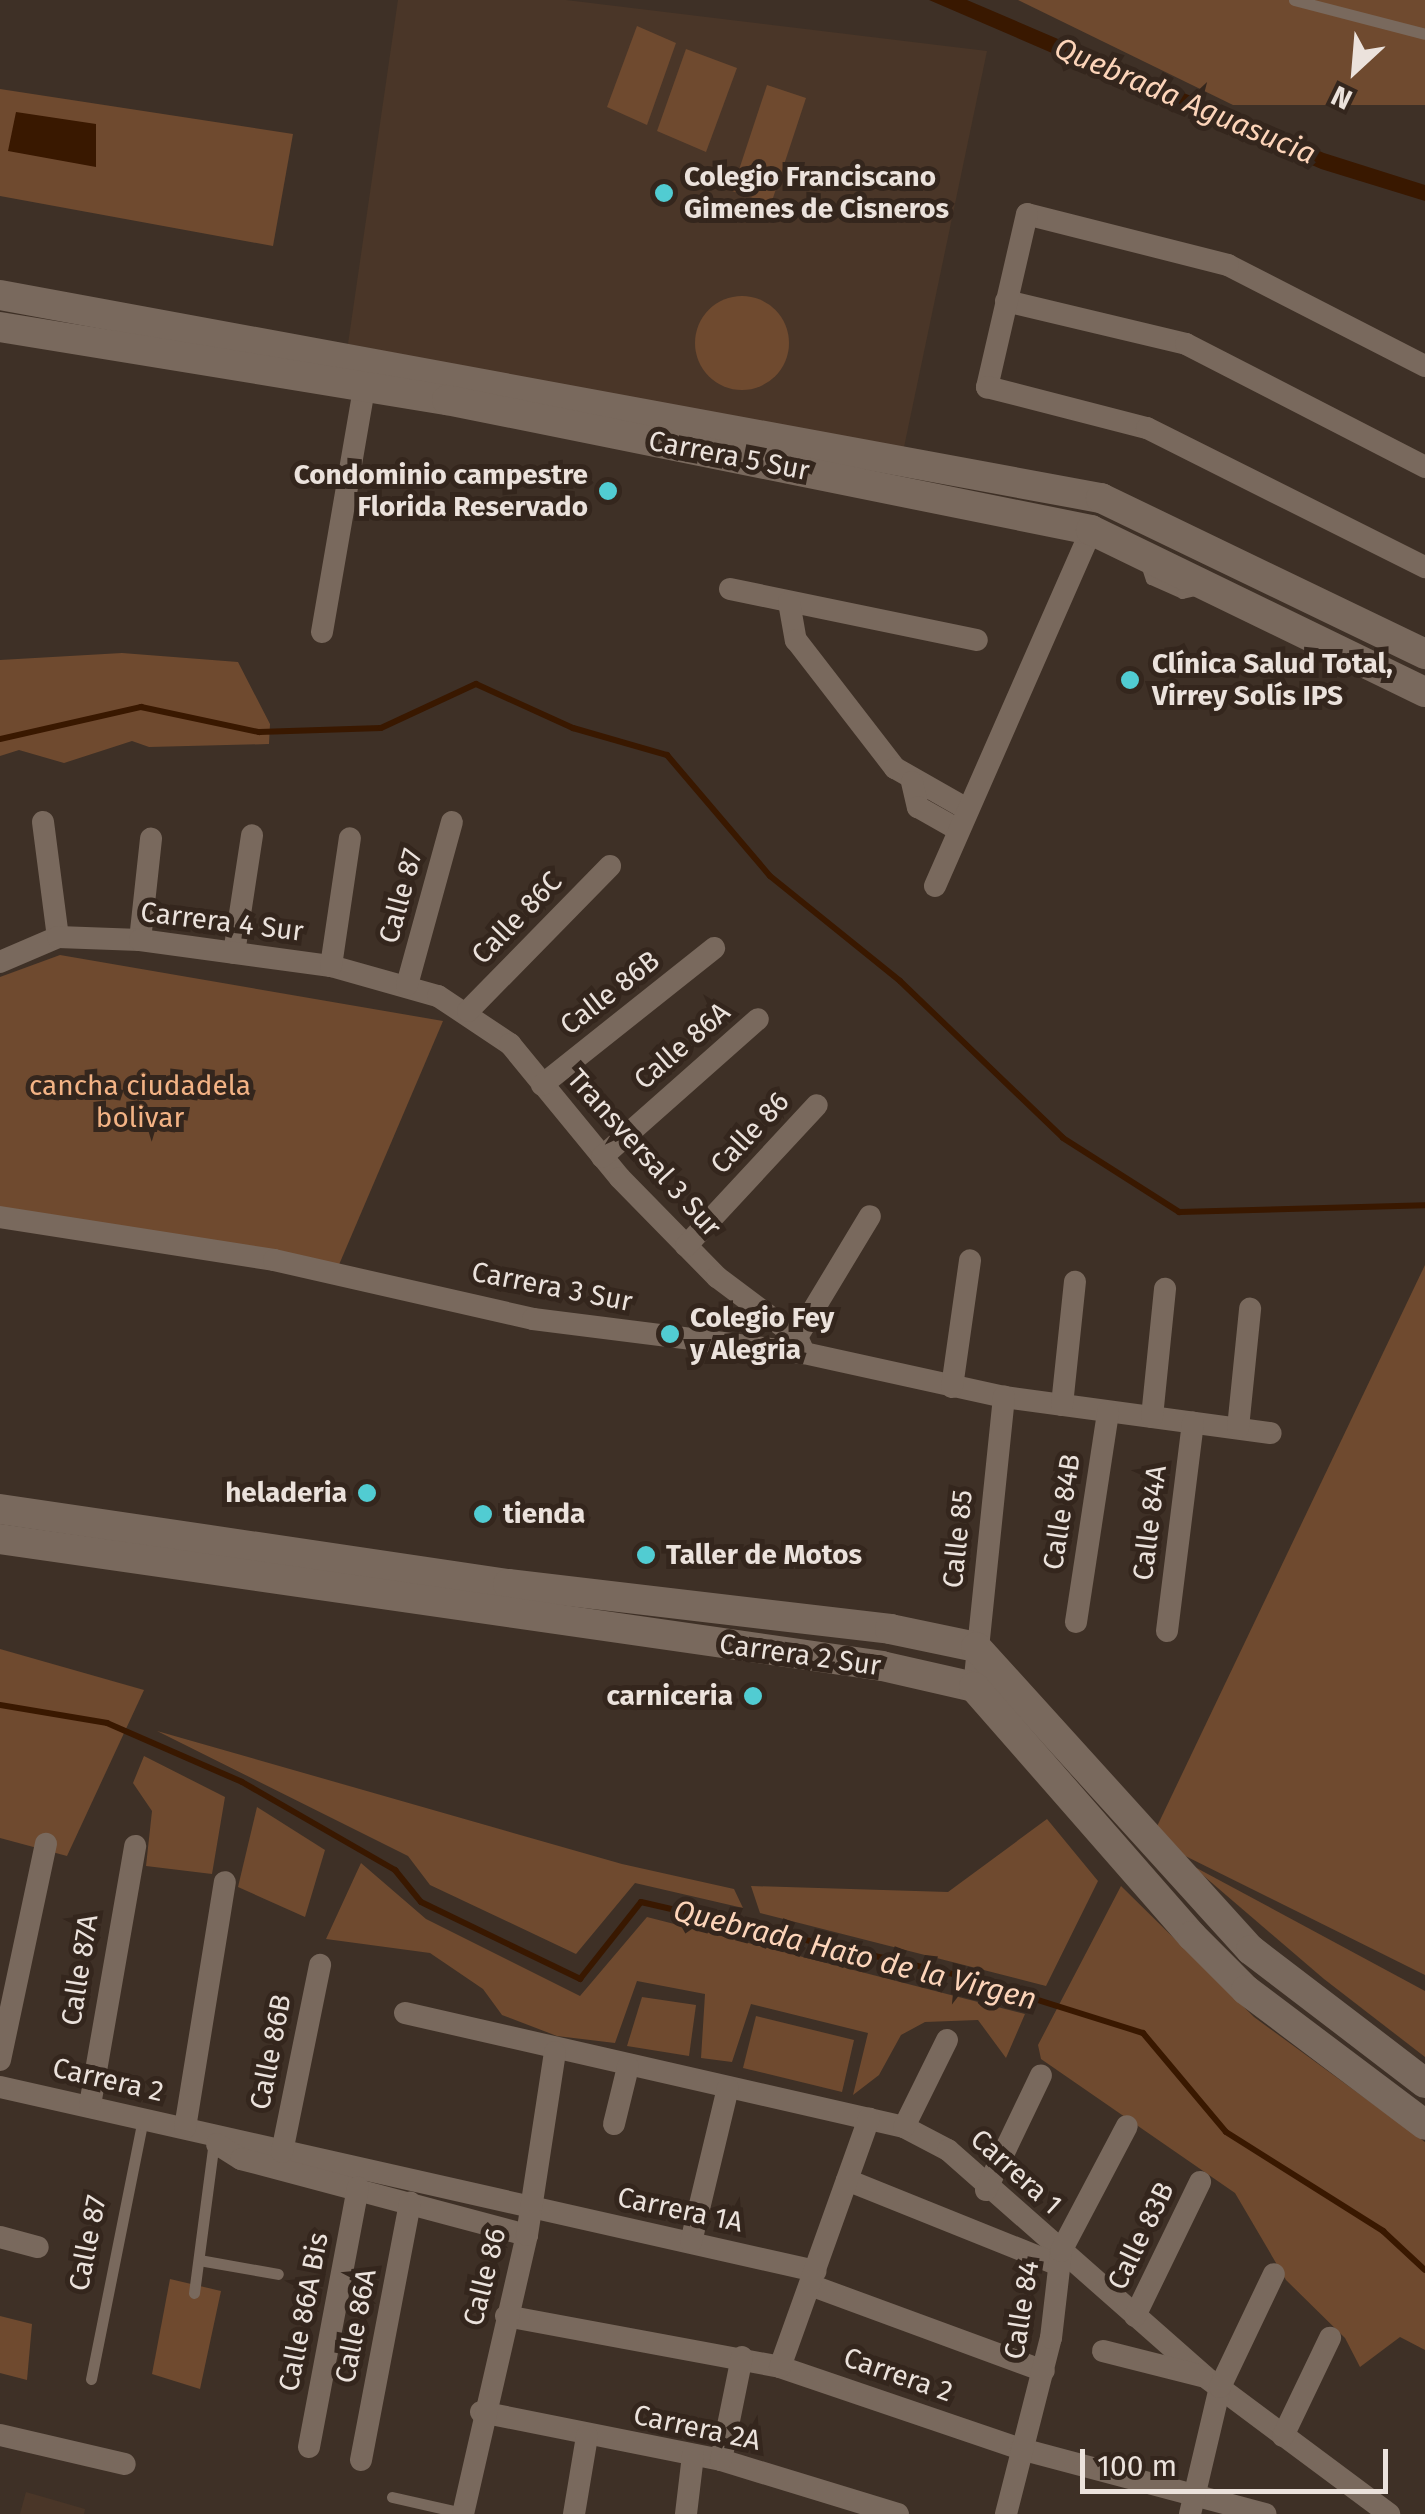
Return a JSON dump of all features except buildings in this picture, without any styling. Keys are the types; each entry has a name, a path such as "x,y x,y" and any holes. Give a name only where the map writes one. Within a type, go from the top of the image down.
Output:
{"street":[{"path":"1425,366 1228,264 1027,214 986,387 1146,428 1425,567"},
{"name":"Carrera 5 Sur","path":"0,295 1102,498 1425,654"},
{"path":"1006,301 1186,344 1425,467"},
{"name":"Carrera 5 Sur","path":"0,328 364,388 1090,530 1425,692"},
{"path":"322,632 364,388"},
{"path":"936,886 961,818 1090,530"},
{"path":"730,589 977,640"},
{"path":"789,602 796,640 912,782 918,807 961,818"},
{"path":"43,822 58,938"},
{"name":"Calle 87","path":"407,986 452,822"},
{"path":"234,953 252,835"},
{"path":"331,966 350,838"},
{"path":"140,940 150,839"},
{"name":"Calle 86C","path":"468,1011 610,866"},
{"name":"Carrera 4 Sur","path":"0,962 58,938 140,940 331,966 438,996"},
{"name":"Calle 86B","path":"542,1084 714,948"},
{"name":"Transversal 3 Sur","path":"438,996 468,1011 510,1044 602,1156 686,1246 801,1345"},
{"name":"Calle 86A","path":"602,1156 758,1019"},
{"name":"Calle 86","path":"686,1246 817,1105"},
{"path":"801,1345 870,1216"},
{"name":"Carrera 3 Sur","path":"0,1218 274,1260 533,1319 801,1345 952,1388 1271,1433"},
{"path":"952,1388 970,1260"},
{"path":"1062,1405 1075,1282"},
{"path":"1152,1417 1165,1289"},
{"path":"1238,1428 1250,1308"},
{"name":"Calle 85","path":"974,1687 1004,1397"},
{"name":"Calle 84B","path":"1076,1622 1108,1412"},
{"name":"Calle 84A","path":"1167,1631 1193,1423"},
{"name":"Carrera 2 Sur","path":"4,1525 456,1590 882,1666 974,1687"},
{"name":"Carrera 2 Sur","path":"456,1590 890,1629 976,1647"},
{"path":"976,1647 1251,1950 1425,2083"},
{"path":"974,1687 1205,1950 1286,2022 1425,2125"},
{"path":"0,2060 46,1844"},
{"name":"Calle 87A","path":"90,2105 135,1846"},
{"path":"204,2135 225,1882"},
{"name":"Calle 86B","path":"282,2152 320,1965"},
{"name":"Carrera 1","path":"405,2013 556,2052 904,2126 948,2150 1060,2258 1136,2316 1212,2382 1389,2514"},
{"path":"904,2126 948,2040"},
{"name":"Calle 86","path":"463,2513 482,2412 528,2235 556,2052"},
{"path":"614,2124 628,2067"},
{"path":"986,2190 1041,2074"},
{"name":"Carrera 2","path":"0,2087 532,2209"},
{"path":"690,2242 728,2088"},
{"path":"780,2367 869,2118"},
{"name":"Calle 84","path":"1006,2514 1044,2372 1060,2258 1127,2126"},
{"name":"Carrera 2","path":"204,2135 241,2160 528,2235"},
{"path":"847,2180 1060,2258"},
{"name":"Calle 83B","path":"1136,2316 1200,2182"},
{"name":"Calle 86A Bis","path":"308,2447 358,2188"},
{"name":"Calle 86A","path":"362,2460 410,2203"},
{"name":"Carrera 1A","path":"532,2209 690,2242 812,2278 1044,2372"},
{"path":"0,2237 38,2247"},
{"path":"1192,2505 1212,2382 1274,2274"},
{"name":"Carrera 2","path":"506,2316 742,2357 1192,2505 1266,2514"},
{"path":"1283,2436 1330,2338"},
{"path":"1103,2352 1212,2382"},
{"path":"721,2460 742,2357"},
{"name":"Carrera 2A","path":"482,2412 721,2460 898,2514"},
{"path":"0,2435 125,2464"},
{"path":"574,2514 587,2436"},
{"path":"686,2514 693,2455"}],"lane":[{"path":"1294,0 1425,34"},
{"name":"Calle 87","path":"92,2378 142,2118"},
{"path":"194,2293 204,2135"},
{"path":"199,2260 278,2274"},
{"path":"392,2497 463,2513"}],"shaded area":[{"name":"Colegio Franciscano Gimenes de Cisneros","path":"398,0 566,0 987,51 903,452 348,344"},
{"path":"26,2492 85,2509 84,2514 20,2514"}],"green space":[{"path":"1018,0 1425,0 1425,105 1233,105"},
{"path":"637,26 676,43 647,125 607,107"},
{"path":"686,49 737,68 706,152 657,131"},
{"path":"767,85 806,98 771,204 732,191"},
{"path":"0,89 293,134 273,246 0,196"},
{"path":"742,296 760,299 776,309 786,325 786,361 776,377 760,387 742,390 724,387 708,377 698,361 695,343 698,325 708,309 724,299"},
{"path":"122,653 238,662 270,724 269,744 149,747 132,741 64,763 19,750 0,756 0,660"},
{"name":"cancha ciudadela bolivar","path":"60,955 443,1021 338,1267 0,1213 0,977"},
{"path":"1425,1265 1425,1975 1151,1839"},
{"path":"0,1649 144,1690 67,1856 0,1838"},
{"path":"157,1731 622,1864 734,1889 743,1908 635,1883 576,1954 430,1885 408,1856"},
{"path":"144,1756 225,1797 212,1874 146,1866 152,1811 133,1783"},
{"path":"257,1807 325,1850 305,1917 238,1887"},
{"path":"1047,1819 1098,1881 1046,1986 760,1913 751,1886 948,1892"},
{"path":"361,1863 426,1919 580,1996 647,1917 1025,2014 1006,2058 978,2020 925,2022 901,2035 879,2075 853,2095 868,2033 751,2004 732,2062 701,2058 705,1994 637,1981 615,2043 557,2036 502,2015 483,1989 430,1953 326,1939"},
{"path":"1191,1865 1425,1991 1425,2057 1324,1979"},
{"path":"1121,1886 1254,2017 1425,2142 1425,2350 1400,2337 1360,2367 1345,2338 1286,2280 1235,2193 1041,2059 1038,2045"},
{"path":"642,1997 696,2005 689,2056 627,2046"},
{"path":"756,2016 854,2040 842,2092 743,2068"},
{"path":"170,2279 221,2291 200,2389 152,2374"},
{"path":"0,2316 32,2324 27,2380 0,2373"}],"water":[{"name":"Quebrada Aguasucia","path":"929,0 967,0 1324,153 1425,185 1425,201 1321,169"},
{"path":"16,112 96,124 96,167 8,151"}],"waterway":[{"path":"0,739 141,707 259,732 381,728 476,684 573,728 667,755 770,876 900,981 1063,1138 1179,1212 1425,1205"},
{"name":"Quebrada Hato de la Virgen","path":"0,1705 107,1723 242,1782 395,1870 421,1902 580,1979 641,1902 958,1975 1143,2033 1226,2132 1383,2231 1425,2270"}],"place":[{"name":"Colegio Franciscano Gimenes de Cisneros","path":"664,193"},
{"name":"Condominio campestre Florida Reservado","path":"608,491"},
{"name":"Clínica Salud Total, Virrey Solís IPS","path":"1130,680"},
{"name":"Colegio Fey y Alegria","path":"670,1334"},
{"name":"heladeria","path":"367,1493"},
{"name":"tienda","path":"483,1514"},
{"name":"Taller de Motos","path":"646,1555"},
{"name":"carniceria","path":"753,1696"}]}
